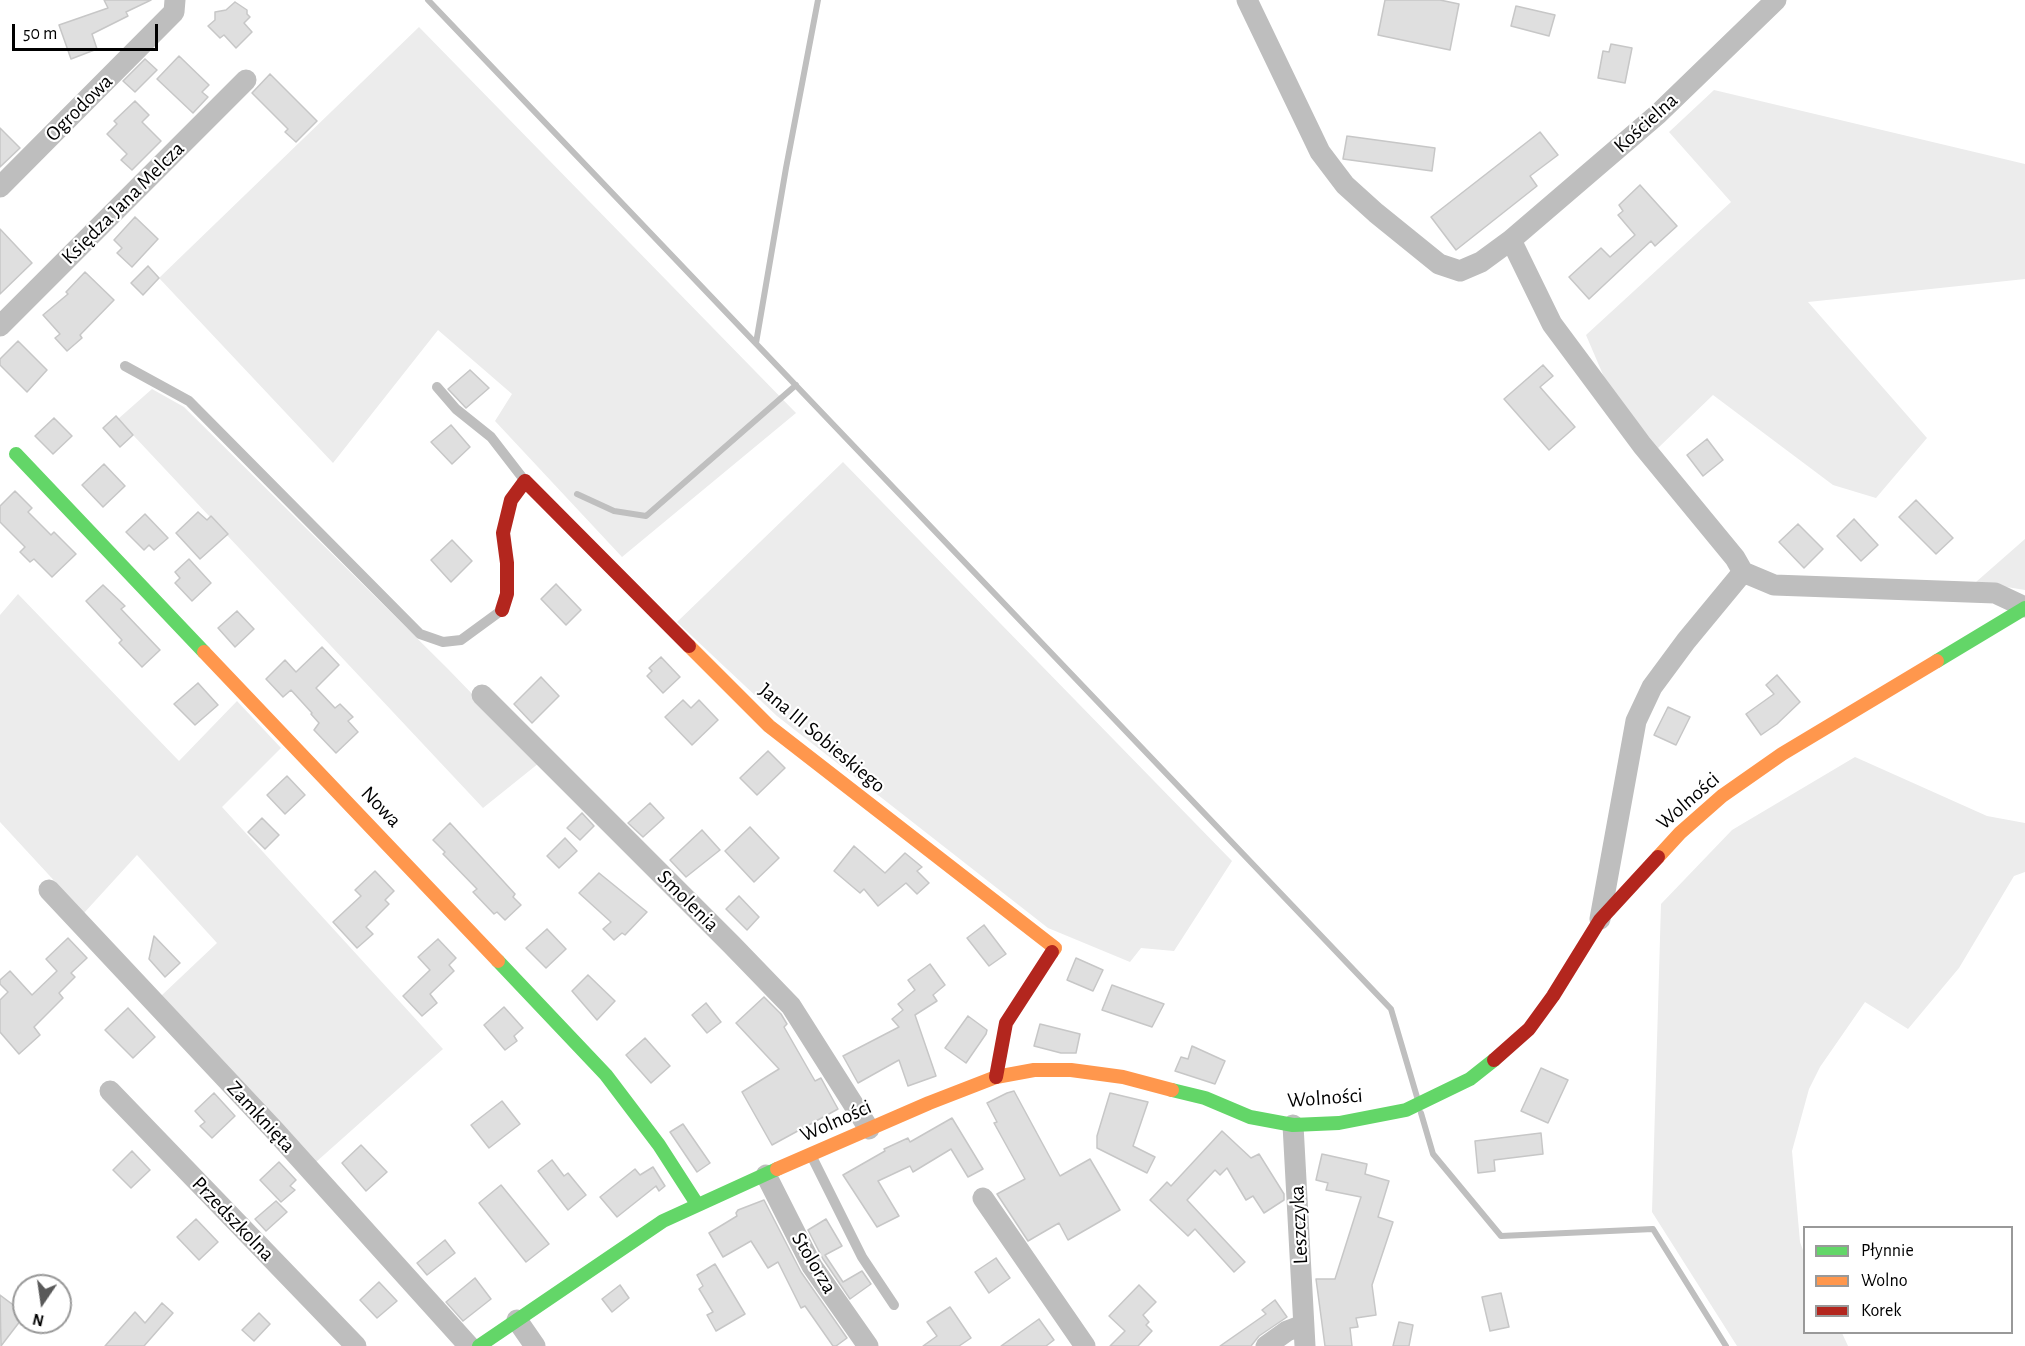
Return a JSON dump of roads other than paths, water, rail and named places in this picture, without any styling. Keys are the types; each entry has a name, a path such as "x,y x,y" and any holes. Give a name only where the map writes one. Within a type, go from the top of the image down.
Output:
{"street":[{"name":"Ogrodowa","path":"0,187 174,12 175,0"},
{"name":"Kościelna","path":"1247,0 1320,152 1345,184 1438,264 1460,270 1481,262 1511,240 1658,114 1776,0"},
{"name":"Księdza Jana Melcza","path":"0,326 246,80"},
{"path":"1511,240 1552,324 1642,445 1735,558 1743,572 1774,585 1995,593 2025,608"},
{"name":"Nowa","path":"16,454 606,1075 659,1145 697,1204"},
{"path":"502,610 507,594 507,563 502,533 510,500 525,481"},
{"name":"Jana III Sobieskiego","path":"525,481 769,726 1055,948 1006,1023 996,1077"},
{"path":"1600,920 1636,721 1652,687 1686,641 1743,572"},
{"name":"Wolności","path":"479,1346 630,1241 663,1221 869,1129 964,1088 996,1077 1034,1070 1071,1070 1123,1077 1205,1098 1250,1117 1293,1125 1339,1123 1406,1110 1433,1098 1470,1079 1529,1029 1553,996 1600,920 1680,833 1722,796 1782,754 2025,608"},
{"name":"Smolenia","path":"482,695 790,1006 869,1129"},
{"name":"Zamknięta","path":"49,890 275,1131 469,1346"},
{"name":"Przedszkolna","path":"110,1091 356,1346"},
{"name":"Leszczyka","path":"1293,1125 1305,1346"},
{"name":"Stolorza","path":"766,1175 812,1266 868,1346"},
{"path":"983,1198 1085,1346"},
{"path":"517,1320 535,1346"},
{"path":"1266,1346 1287,1331 1303,1325"}],"lane":[{"path":"125,366 189,401 420,634 443,642 461,640 502,610"},
{"path":"437,387 456,409 491,437 525,481"},
{"path":"811,1155 862,1257 894,1305"}],"waterway":[{"path":"428,0 1391,1009 1417,1097"},
{"path":"756,343 818,0"},
{"path":"577,494 614,511 646,516 796,385"},
{"path":"1421,1113 1433,1154 1501,1236 1653,1229 1726,1346"}]}
